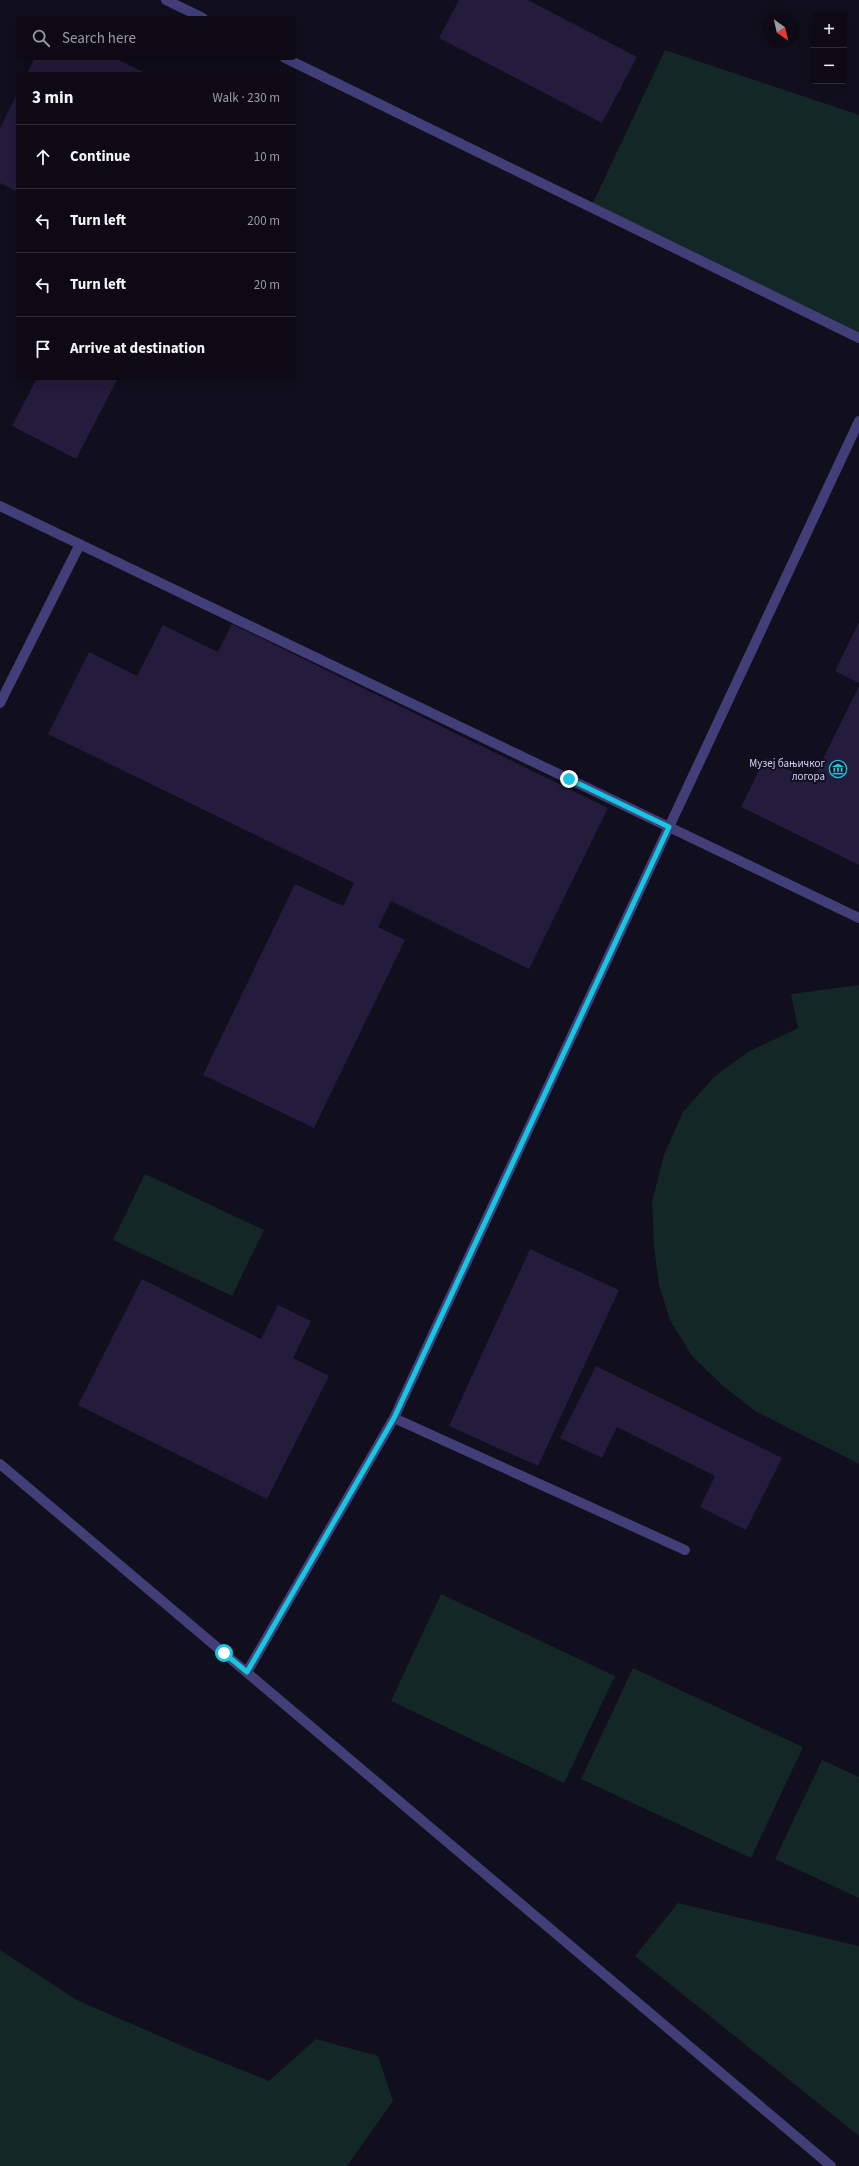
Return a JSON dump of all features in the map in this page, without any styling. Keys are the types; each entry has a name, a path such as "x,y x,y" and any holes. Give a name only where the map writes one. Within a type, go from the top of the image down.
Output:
{"lane":[{"path":"166,0 199,16"},
{"path":"289,60 859,338"},
{"path":"247,1672 394,1418 859,421"},
{"path":"0,506 859,918"},
{"path":"0,703 80,544"},
{"path":"394,1418 685,1550"},
{"path":"0,1464 831,2166"}],"green space":[{"path":"665,50 859,115 859,339 591,207"},
{"path":"859,985 859,1464 755,1411 723,1386 692,1356 670,1320 659,1285 654,1247 652,1202 664,1155 683,1112 715,1076 748,1052 798,1028 791,994"},
{"path":"145,1174 264,1230 232,1296 113,1240"},
{"path":"441,1594 615,1676 564,1783 391,1701"},
{"path":"633,1668 803,1747 751,1858 581,1779"},
{"path":"822,1760 859,1777 859,1898 775,1859"},
{"path":"678,1903 859,1946 859,2136 635,1956"},
{"path":"0,1950 77,2000 187,2048 269,2081 316,2039 378,2056 393,2101 347,2166 0,2166"}],"building":[{"path":"459,0 528,0 637,57 602,123 439,38"},
{"path":"34,60 118,60 143,72 28,72"},
{"path":"16,96 16,191 0,183 0,128"},
{"path":"36,380 117,380 76,459 12,426"},
{"path":"859,622 859,683 835,671"},
{"path":"232,624 608,808 529,969 391,901 378,927 405,940 314,1128 203,1075 295,884 343,906 354,883 48,734 89,652 137,676 163,625 218,652"},
{"name":"Музеј бањичког логора","path":"859,686 859,865 741,807 765,758 812,781"},
{"path":"530,1249 619,1290 538,1466 449,1426"},
{"path":"142,1279 261,1339 278,1305 311,1321 293,1358 329,1376 267,1499 78,1405"},
{"path":"596,1366 782,1458 746,1530 700,1507 715,1476 617,1427 602,1458 560,1438"}],"place":[{"name":"Музеј бањичког логора","path":"838,769"}],"route":[{"path":"224,1653 247,1672 394,1418 669,827 569,779"}]}
